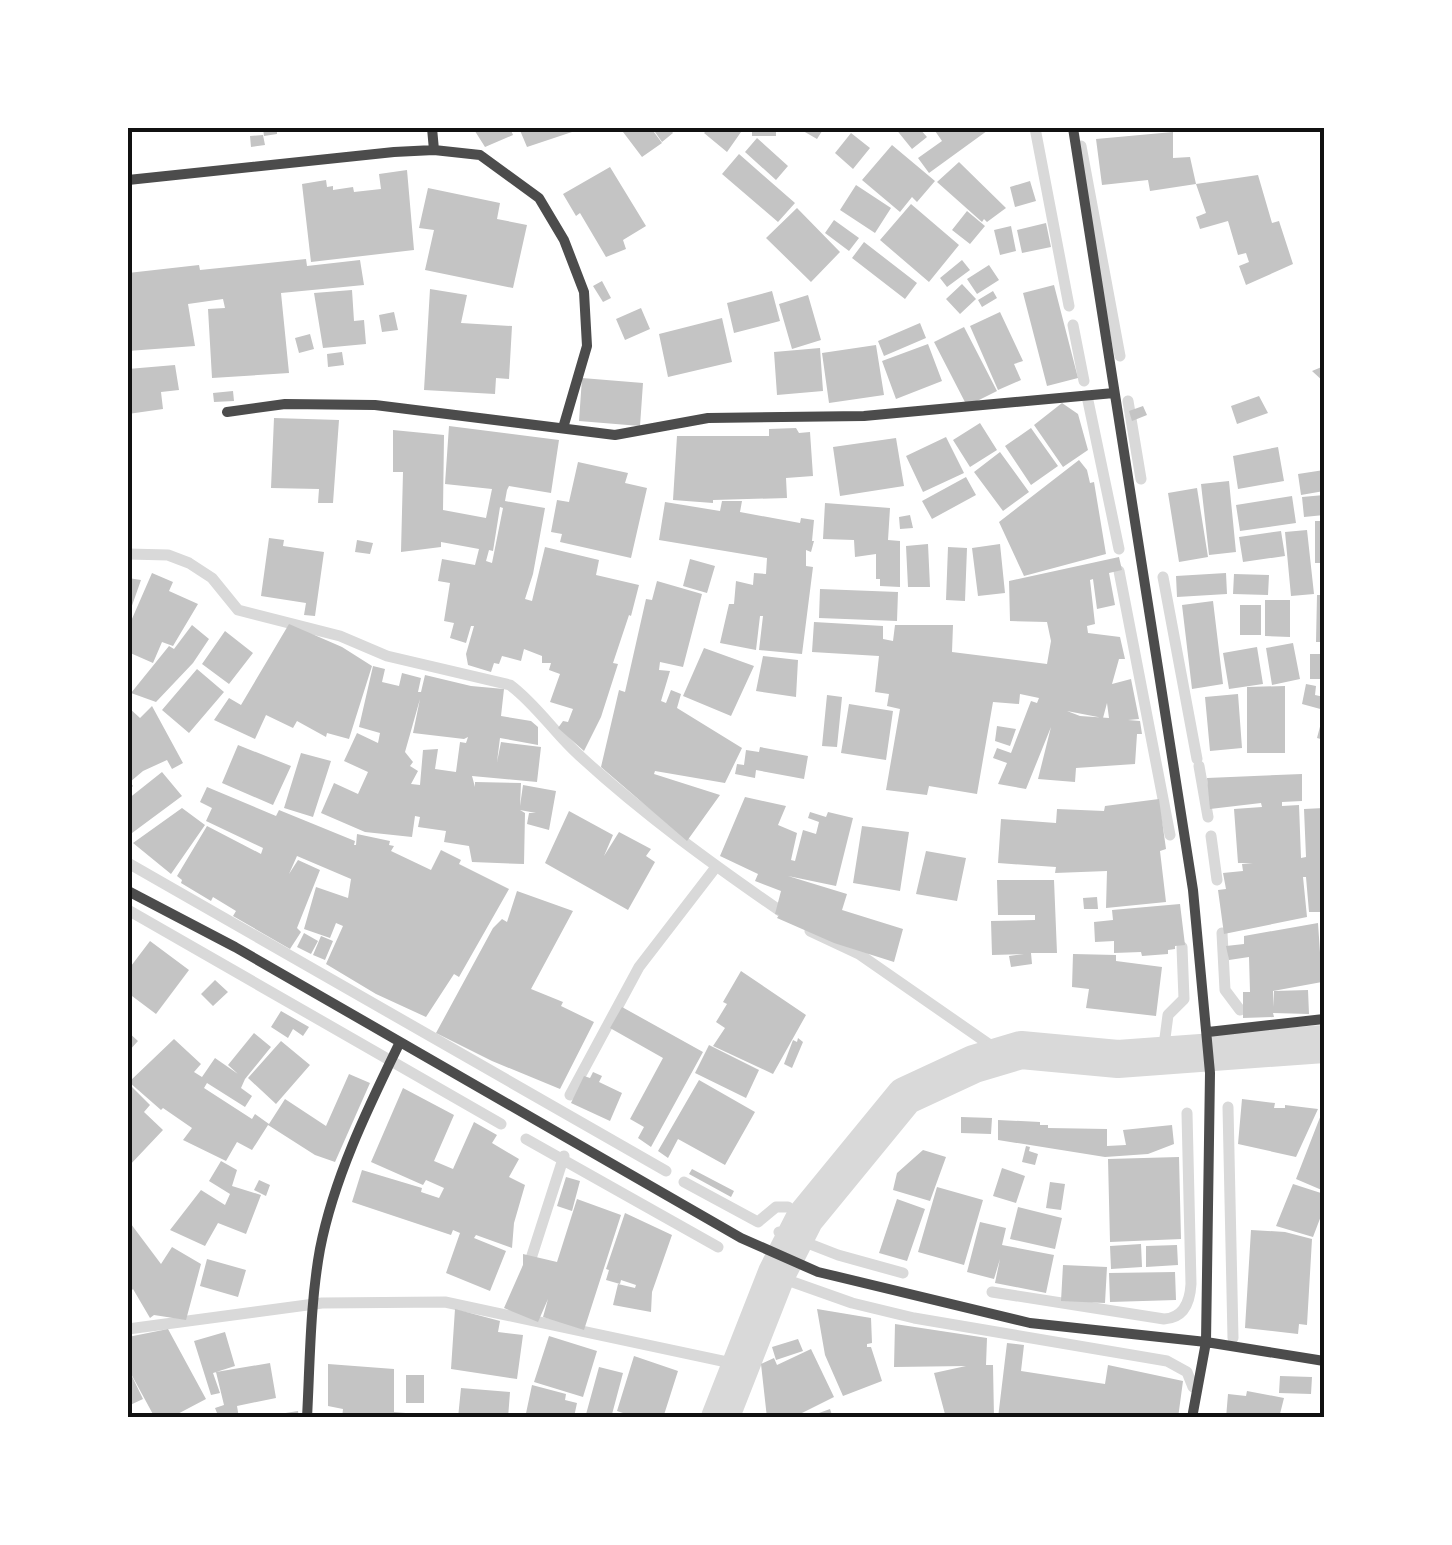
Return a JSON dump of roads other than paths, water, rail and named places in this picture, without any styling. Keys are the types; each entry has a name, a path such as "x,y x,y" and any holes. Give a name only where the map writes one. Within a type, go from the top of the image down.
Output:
{"street":[{"path":"432,128 434,150"},
{"path":"1073,128 1191,872 1208,1032 1206,1342 1192,1418"},
{"path":"128,180 434,150 480,155 538,198 564,240 584,292 587,346 563,428"},
{"path":"226,412 284,404 375,405 627,434 708,418 864,416 1114,392"},
{"path":"128,891 235,947 741,1238 818,1272 1030,1323 1206,1342 1324,1361"},
{"path":"1208,1032 1324,1019"},
{"path":"307,1418 315,1280 321,1245 364,1116 400,1042"}],"waterway":[{"path":"1035,128 1069,306"},
{"path":"1081,146 1120,356"},
{"path":"1073,325 1084,381"},
{"path":"1087,396 1119,549"},
{"path":"1128,401 1141,479"},
{"path":"128,554 168,555 189,563 212,578 238,610 340,636 387,656 510,685 629,799 786,915"},
{"path":"1119,571 1170,835"},
{"path":"1163,577 1197,759"},
{"path":"1199,766 1208,817"},
{"path":"1211,836 1217,880"},
{"path":"128,863 666,1171"},
{"path":"570,1095 639,967 716,867"},
{"path":"128,910 501,1124"},
{"path":"810,931 859,954 1003,1054"},
{"path":"1222,933 1225,990 1240,1010"},
{"path":"1165,1038 1168,1015 1184,999 1182,947"},
{"path":"720,1418 777,1273 805,1218 905,1096 974,1064 1021,1050 1118,1059 1324,1044"},
{"path":"1228,1107 1233,1338"},
{"path":"992,1292 1164,1319 1181,1312 1191,1284 1187,1113"},
{"path":"526,1139 718,1247"},
{"path":"527,1271 564,1156"},
{"path":"684,1182 758,1222 776,1207 788,1207"},
{"path":"779,1232 838,1255 903,1273"},
{"path":"773,1275 852,1303 914,1318 1167,1361 1187,1372 1193,1387"},
{"path":"128,1329 322,1303 445,1302 741,1365"}]}
